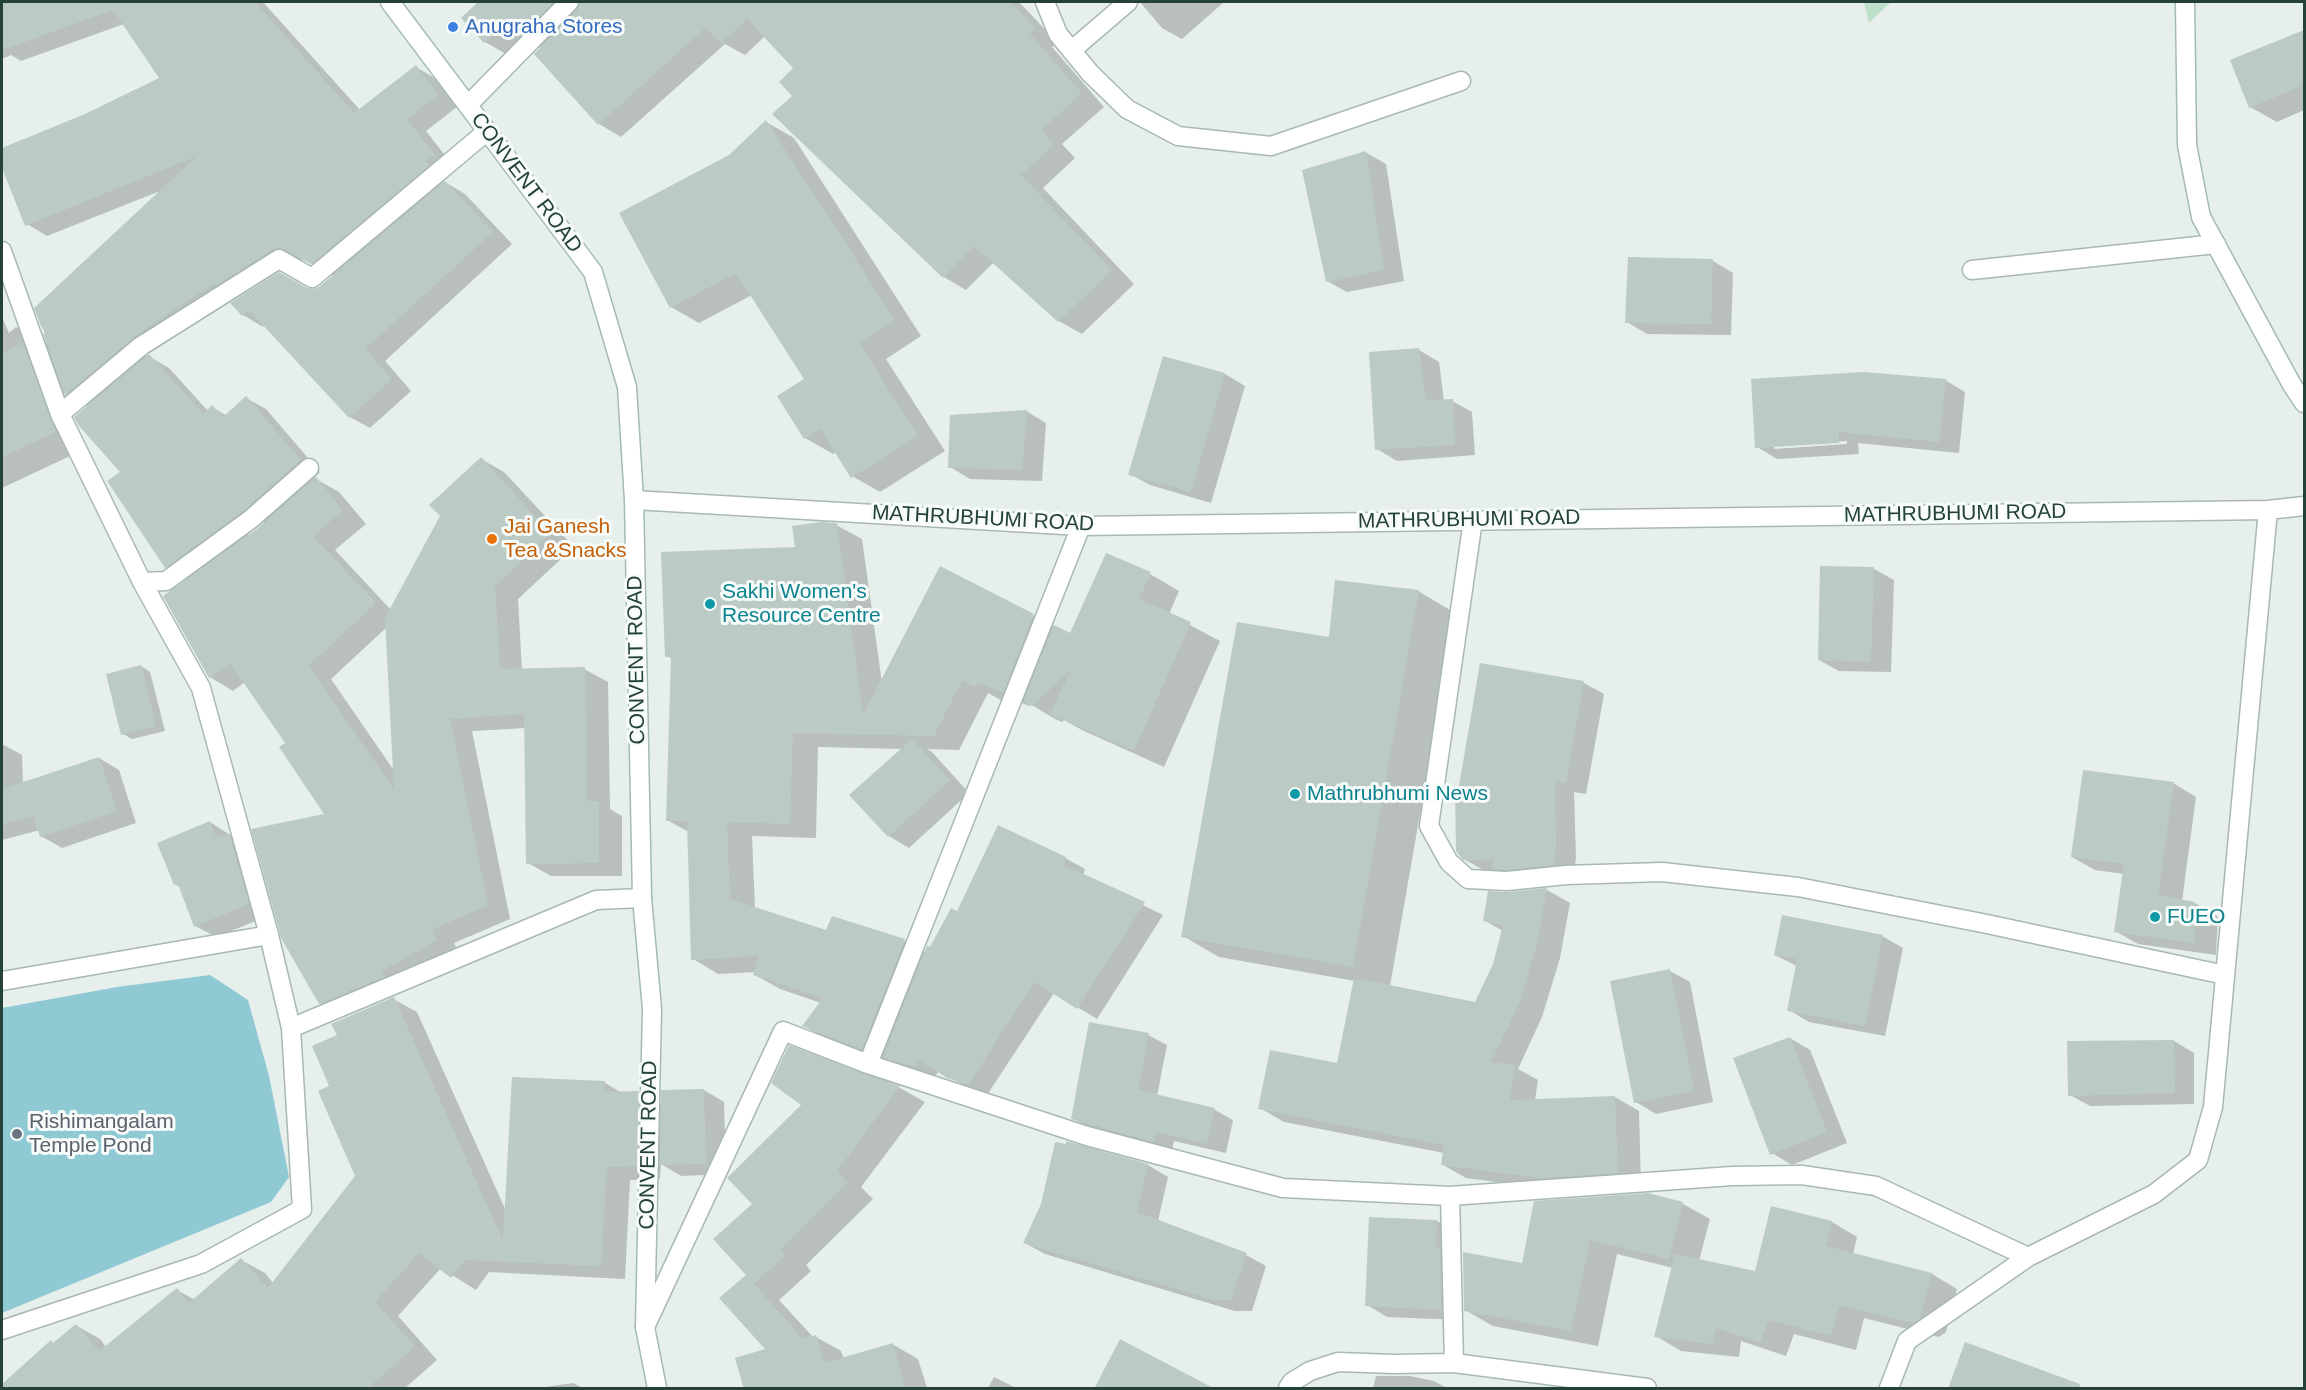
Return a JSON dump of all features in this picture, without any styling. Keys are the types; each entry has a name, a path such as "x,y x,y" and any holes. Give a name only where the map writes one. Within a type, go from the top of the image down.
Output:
{"street":[{"name":"CONVENT ROAD","path":"390,2 593,272 627,387 634,500 642,898 652,1009 645,1327 657,1389"},
{"path":"468,105 569,2"},
{"path":"1045,2 1058,34 1090,73 1127,109 1178,136 1271,146 1461,81"},
{"path":"1072,50 1128,2"},
{"path":"2186,2 2187,145 2201,217 2304,403"},
{"path":"60,414 141,346 279,259 312,278 486,132"},
{"path":"1972,270 2216,244"},
{"path":"2,251 60,414 142,582 201,688 269,935 291,1028 302,1209 201,1264 2,1330"},
{"path":"142,582 166,580 251,519 309,468"},
{"name":"MATHRUBHUMI ROAD","path":"634,500 1081,526 2268,510 2304,506"},
{"path":"1889,1389 1907,1341 2028,1257 2154,1194 2198,1160 2213,1107 2268,510"},
{"path":"1473,520 1429,826 1449,862 1468,879 1507,881 1566,875 1662,872 1798,887 1987,924 2225,975"},
{"path":"868,1064 1081,526"},
{"path":"291,1028 596,900 642,898"},
{"path":"2,981 269,935"},
{"path":"645,1327 783,1031 868,1064 1087,1136 1284,1188 1450,1196 1732,1176 1802,1175 1876,1186 2028,1257"},
{"path":"1450,1196 1454,1363"},
{"path":"1288,1389 1292,1382 1310,1371 1338,1362 1454,1363 1647,1389"}],"green space":[{"path":"1864,2 1891,2 1869,23"}],"water":[{"path":"210,975 248,1000 269,1076 289,1177 271,1202 2,1313 2,1008 117,987"}],"building":[{"path":"2,2 255,2 354,113 416,65 438,95 407,119 435,155 426,161 430,165 311,264 284,249 273,249 215,286 213,284 135,336 65,395 43,334 46,333 34,308 197,156 25,226 2,168 2,148 85,114 159,78 113,10 2,50"},
{"path":"478,2 554,2 519,37 506,23 484,43 461,18"},
{"path":"580,2 1010,2 1035,28 1030,34 1082,93 1041,130 1054,145 1021,175 1112,270 1058,322 974,246 943,278 772,114 792,96 779,82 793,68 747,19 721,43 706,27 598,125 534,54 577,10"},
{"path":"2304,30 2304,85 2249,108 2230,60"},
{"path":"766,120 895,320 859,343 918,435 851,478 820,429 804,439 777,396 804,379 736,273 670,308 619,213 729,155"},
{"path":"1366,151 1384,270 1326,282 1302,170"},
{"path":"445,181 493,232 365,349 392,379 349,418 249,310 242,316 230,303 279,272 307,288 319,287"},
{"path":"1628,257 1713,259 1711,324 1625,323"},
{"path":"23,343 56,432 2,457 2,353"},
{"path":"1419,348 1426,400 1453,399 1455,445 1375,450 1369,352"},
{"path":"149,354 203,414 212,405 223,417 246,396 301,460 244,510 165,568 107,481 120,472 79,426 74,417"},
{"path":"1163,356 1225,373 1191,492 1128,475"},
{"path":"1864,372 1946,379 1939,442 1839,432 1839,443 1755,448 1751,379"},
{"path":"1027,410 1022,470 948,468 950,415"},
{"path":"481,457 551,533 495,586 500,669 585,667 587,801 599,801 599,863 526,864 524,714 450,719 488,905 431,930 437,940 382,971 384,977 319,1004 281,938 251,829 324,814 279,747 285,743 230,663 209,678 163,596 258,528 316,477 343,510 313,536 376,603 309,665 394,790 385,618 440,516 429,505"},
{"path":"821,522 837,523 863,715 940,566 1034,614 1003,693 978,682 975,687 962,680 934,736 793,733 790,824 727,822 730,899 826,930 832,916 905,939 862,1049 802,1026 823,998 753,975 759,956 691,960 687,821 666,821 671,657 665,657 661,552 795,547 792,526"},
{"path":"1106,553 1151,572 1139,599 1191,622 1134,751 1050,714 1071,670 1032,706 1023,702 1054,625 1070,633"},
{"path":"1820,566 1874,567 1871,662 1818,660"},
{"name":"Mathrubhumi News","path":"1335,580 1419,590 1353,967 1181,937 1237,622 1329,637"},
{"path":"1480,663 1584,681 1566,783 1555,781 1556,847 1553,865 1507,870 1492,869 1494,859 1463,860 1456,851 1455,786 1459,786"},
{"path":"141,665 156,726 121,735 106,674"},
{"path":"912,739 950,780 888,837 849,795"},
{"path":"99,757 117,811 40,837 33,816 2,824 2,789"},
{"path":"2083,770 2174,782 2158,895 2195,902 2194,943 2114,932 2124,864 2071,857"},
{"path":"210,821 216,837 229,834 249,904 194,927 178,884 174,885 157,843"},
{"path":"998,825 1066,857 1064,865 1145,902 1077,1009 1035,982 968,1085 947,1078 920,1060 914,1067 883,1057 927,946 930,947 951,908 957,911"},
{"path":"1547,888 1537,944 1519,1004 1491,1062 1515,1065 1510,1100 1615,1096 1618,1173 1539,1178 1441,1165 1444,1145 1258,1109 1270,1050 1337,1063 1354,978 1475,1002 1493,964 1503,925 1483,921 1488,891 1508,892"},
{"path":"1782,915 1883,935 1865,1026 1787,1011 1797,959 1774,955"},
{"path":"1670,969 1694,1091 1634,1103 1610,981"},
{"path":"394,997 503,1241 512,1077 605,1081 605,1092 639,1091 637,1166 607,1167 601,1266 465,1260 451,1278 419,1253 375,1302 415,1346 367,1389 2,1389 2,1384 51,1340 53,1343 76,1324 99,1351 177,1288 189,1303 241,1258 268,1288 355,1176 318,1091 329,1086 312,1046 337,1035 331,1024"},
{"path":"1089,1022 1149,1033 1138,1090 1215,1108 1207,1144 1156,1132 1153,1142 1071,1119"},
{"path":"1790,1037 1827,1132 1770,1155 1733,1058"},
{"path":"2174,1040 2175,1093 2068,1096 2067,1041"},
{"path":"789,1045 900,1086 837,1171 848,1183 781,1249 786,1255 754,1284 803,1339 816,1335 824,1363 893,1343 906,1389 744,1389 735,1358 765,1349 719,1298 746,1275 713,1239 752,1204 727,1178 801,1105 771,1083"},
{"path":"704,1089 706,1164 660,1165 661,1090"},
{"path":"1066,1141 1148,1164 1137,1212 1247,1253 1231,1300 1214,1300 1023,1243 1041,1204 1055,1142 1066,1144"},
{"path":"1648,1193 1683,1202 1669,1259 1590,1240 1571,1331 1464,1311 1463,1252 1522,1263 1534,1201"},
{"path":"1771,1206 1832,1221 1826,1246 1932,1273 1920,1318 1913,1323 1839,1305 1831,1336 1769,1320 1760,1343 1716,1328 1713,1344 1654,1337 1675,1254 1755,1271"},
{"path":"1369,1217 1437,1220 1436,1247 1440,1247 1441,1310 1365,1306"},
{"path":"1120,1339 1215,1389 1094,1389"},
{"path":"1965,1342 2080,1384 2079,1389 1948,1389"}],"place":[{"name":"Anugraha Stores","path":"453,27"},
{"name":"Jai Ganesh Tea &Snacks","path":"492,539"},
{"name":"Sakhi Women's Resource Centre","path":"710,604"},
{"name":"Mathrubhumi News","path":"1295,794"},
{"name":"FUEO","path":"2155,917"},
{"name":"Rishimangalam Temple Pond","path":"17,1134"}]}
